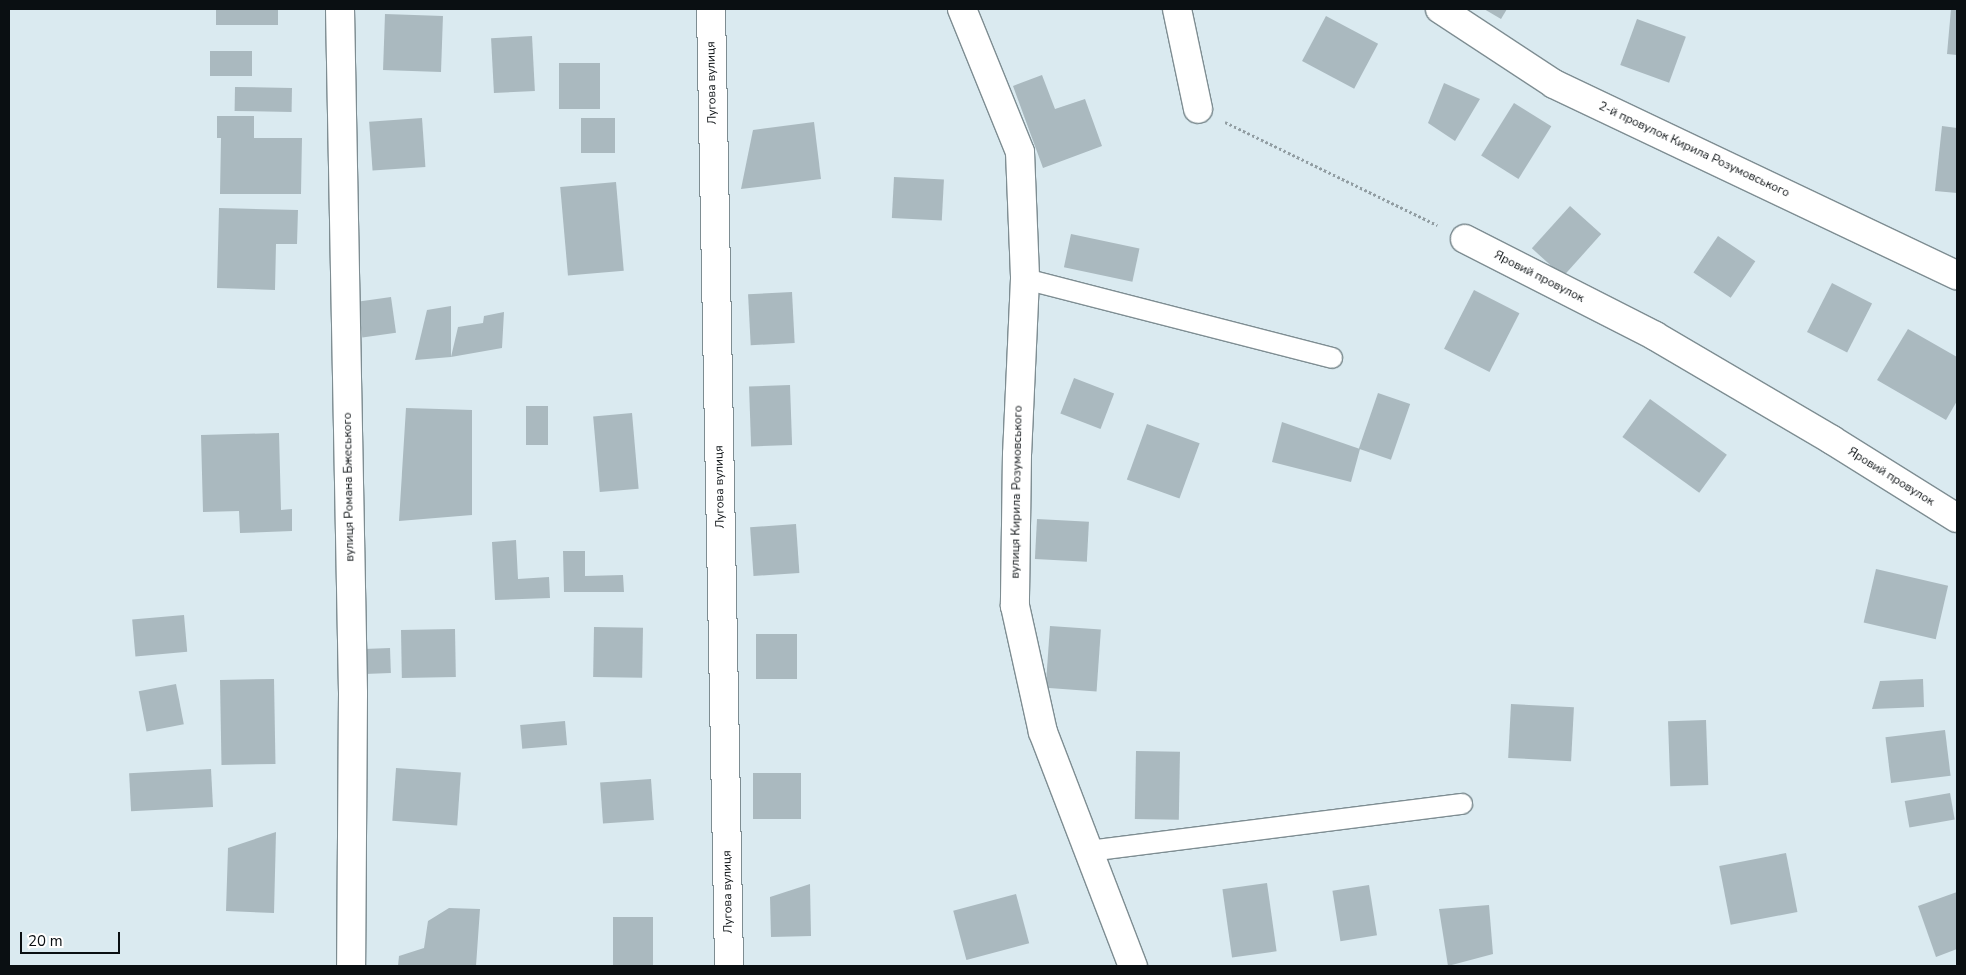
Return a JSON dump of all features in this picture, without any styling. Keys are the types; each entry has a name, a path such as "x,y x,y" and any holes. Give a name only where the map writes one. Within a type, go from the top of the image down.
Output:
{"street":[{"name":"вулиця Романа Бжеського","path":"340,9 353,694 351,966"},
{"name":"Лугова вулиця","path":"711,9 729,966"},
{"name":"вулиця Кирила Розумовського","path":"962,9 1020,152 1024,279 1017,454 1015,606 1043,732 1133,966"},
{"path":"1177,9 1198,109"},
{"name":"2-й провулок Кирила Розумовського","path":"1440,9 1554,84 1957,275"},
{"name":"Яровий провулок","path":"1465,239 1655,336 1832,440 1957,518"}],"lane":[{"path":"1024,279 1332,358"},
{"path":"1089,851 1462,804"}],"path":[{"path":"1198,109 1465,239"}],"building":[{"path":"216,9 278,9 278,25 216,25"},
{"path":"1484,9 1507,9 1501,19"},
{"path":"1951,9 1957,9 1957,55 1947,54"},
{"path":"385,14 443,16 441,72 383,70"},
{"path":"1326,16 1378,44 1354,89 1302,61"},
{"path":"1637,19 1686,37 1669,83 1620,65"},
{"path":"532,36 535,91 494,93 491,38"},
{"path":"210,51 252,51 252,76 210,76"},
{"path":"559,63 600,63 600,109 559,109"},
{"path":"1042,75 1055,109 1085,99 1102,146 1043,168 1013,86"},
{"path":"1444,83 1480,99 1455,141 1428,123"},
{"path":"235,87 292,88 292,112 235,111"},
{"path":"1514,103 1551,126 1518,179 1481,156"},
{"path":"217,116 254,116 254,138 302,138 301,194 220,194 221,138 217,138"},
{"path":"422,118 425,167 373,171 369,122"},
{"path":"581,118 615,118 615,153 581,153"},
{"path":"814,122 821,179 741,189 753,130"},
{"path":"1942,126 1957,128 1957,193 1935,191"},
{"path":"894,177 944,180 942,221 892,218"},
{"path":"616,182 624,271 568,276 560,187"},
{"path":"1570,206 1601,234 1563,276 1532,248"},
{"path":"219,208 298,210 297,244 276,244 275,290 217,288"},
{"path":"1071,234 1139,249 1132,282 1064,267"},
{"path":"1718,236 1755,261 1731,298 1693,272"},
{"path":"1832,283 1872,303 1847,352 1807,332"},
{"path":"1474,290 1519,313 1489,372 1444,349"},
{"path":"792,292 795,343 751,345 748,294"},
{"path":"391,297 396,333 362,337 357,302"},
{"path":"451,306 451,357 415,360 427,310"},
{"path":"504,312 502,348 451,357 458,327 483,323 484,316"},
{"path":"1908,329 1957,357 1957,401 1946,420 1877,380"},
{"path":"1074,378 1114,393 1101,429 1060,413"},
{"path":"790,385 792,445 751,446 749,386"},
{"path":"1378,393 1410,404 1391,460 1359,449"},
{"path":"1650,399 1727,455 1699,493 1622,437"},
{"path":"526,406 548,406 548,445 526,445"},
{"path":"406,408 472,410 472,515 399,521"},
{"path":"632,413 639,489 600,492 593,416"},
{"path":"1282,422 1360,449 1351,482 1272,462"},
{"path":"1147,424 1200,443 1179,499 1127,479"},
{"path":"279,433 281,510 292,509 292,531 240,533 239,511 203,512 201,435"},
{"path":"1037,519 1089,522 1087,562 1035,559"},
{"path":"796,524 799,573 754,576 750,527"},
{"path":"516,540 518,579 549,577 550,598 495,600 492,542"},
{"path":"563,551 585,551 585,576 623,575 624,592 564,592"},
{"path":"1876,569 1948,586 1936,639 1864,623"},
{"path":"184,615 187,652 135,656 132,620"},
{"path":"1050,626 1101,630 1097,691 1046,688"},
{"path":"594,627 643,628 642,678 593,677"},
{"path":"455,629 456,677 402,678 401,630"},
{"path":"756,634 797,634 797,679 756,679"},
{"path":"390,648 391,673 358,674 357,649"},
{"path":"274,679 275,764 221,765 220,680"},
{"path":"1923,679 1924,707 1872,709 1880,681"},
{"path":"176,684 184,724 147,731 139,691"},
{"path":"1511,704 1574,707 1571,761 1508,758"},
{"path":"1706,720 1708,785 1670,786 1668,721"},
{"path":"565,721 567,745 522,749 520,725"},
{"path":"1945,730 1951,776 1891,783 1885,737"},
{"path":"1136,751 1180,752 1179,820 1135,819"},
{"path":"396,768 461,773 457,825 392,821"},
{"path":"211,769 213,807 131,811 129,773"},
{"path":"753,773 801,773 801,819 753,819"},
{"path":"651,779 654,820 603,823 600,783"},
{"path":"1950,793 1955,820 1909,828 1905,801"},
{"path":"276,832 274,913 226,911 228,848"},
{"path":"1786,853 1797,912 1731,925 1719,866"},
{"path":"1267,883 1277,951 1232,958 1222,889"},
{"path":"810,884 811,936 771,937 770,897"},
{"path":"1369,885 1377,935 1340,941 1332,891"},
{"path":"1957,892 1957,949 1936,957 1918,906"},
{"path":"1016,894 1029,943 966,960 953,911"},
{"path":"1489,905 1493,954 1448,966 1439,909"},
{"path":"449,908 480,909 476,966 398,966 399,956 424,948 428,921"},
{"path":"613,917 653,917 653,966 613,966"}]}
